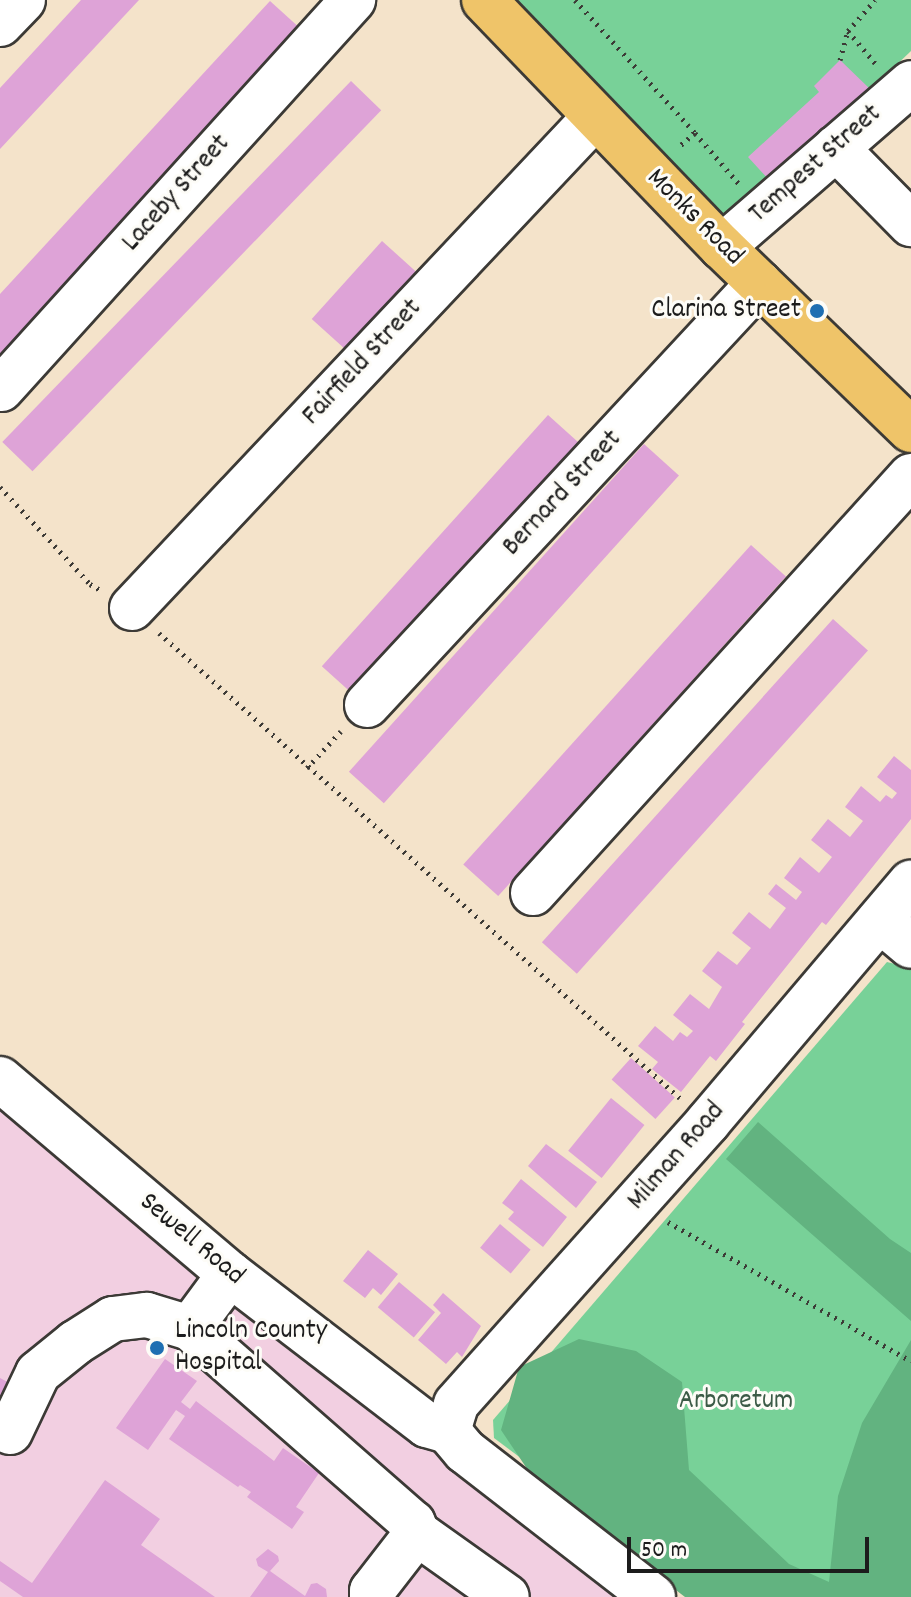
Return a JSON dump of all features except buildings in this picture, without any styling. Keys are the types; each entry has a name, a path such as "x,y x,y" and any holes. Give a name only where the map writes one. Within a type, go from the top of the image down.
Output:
{"main road":[{"name":"Monks Road","path":"484,0 722,247 911,430"}],"street":[{"path":"0,24 23,0"},
{"name":"Laceby Street","path":"1,389 353,0"},
{"name":"Tempest Street","path":"722,247 911,83"},
{"name":"Fairfield Street","path":"132,608 595,117"},
{"path":"836,148 911,224"},
{"name":"Bernard Street","path":"367,705 759,283"},
{"path":"533,893 588,836 911,476"},
{"name":"Milman Road","path":"448,1431 456,1404 708,1122 895,933 911,883"},
{"name":"Sewell Road","path":"0,1079 230,1274 427,1425 448,1431 465,1451 653,1597"},
{"path":"190,1328 230,1274"},
{"path":"10,1432 38,1373 75,1343 113,1319 147,1315 190,1328 413,1523 417,1533 507,1597"},
{"path":"372,1597 372,1591 417,1533"}],"path":[{"path":"575,0 763,211"},
{"path":"840,60 848,31 875,0"},
{"path":"649,172 695,133"},
{"path":"0,487 90,584 132,608 307,768 708,1122"},
{"path":"307,768 367,705"},
{"path":"636,1203 911,1361"}],"shaded area":[{"name":"Lincoln County Hospital","path":"0,1099 628,1597 0,1597"}],"green space":[{"path":"503,0 911,0 911,51 725,229"},
{"name":"Arboretum","path":"887,962 911,968 911,1597 707,1597 494,1438 493,1420"},
{"path":"758,1122 890,1239 911,1253 911,1321 726,1159"},
{"path":"579,1339 636,1351 682,1382 689,1470 789,1564 829,1582 838,1496 862,1423 911,1340 911,1597 685,1597 538,1485 501,1430 519,1367"}],"place":[{"name":"Clarina Street","path":"817,311"},
{"name":"Lincoln County Hospital","path":"157,1348"}]}
